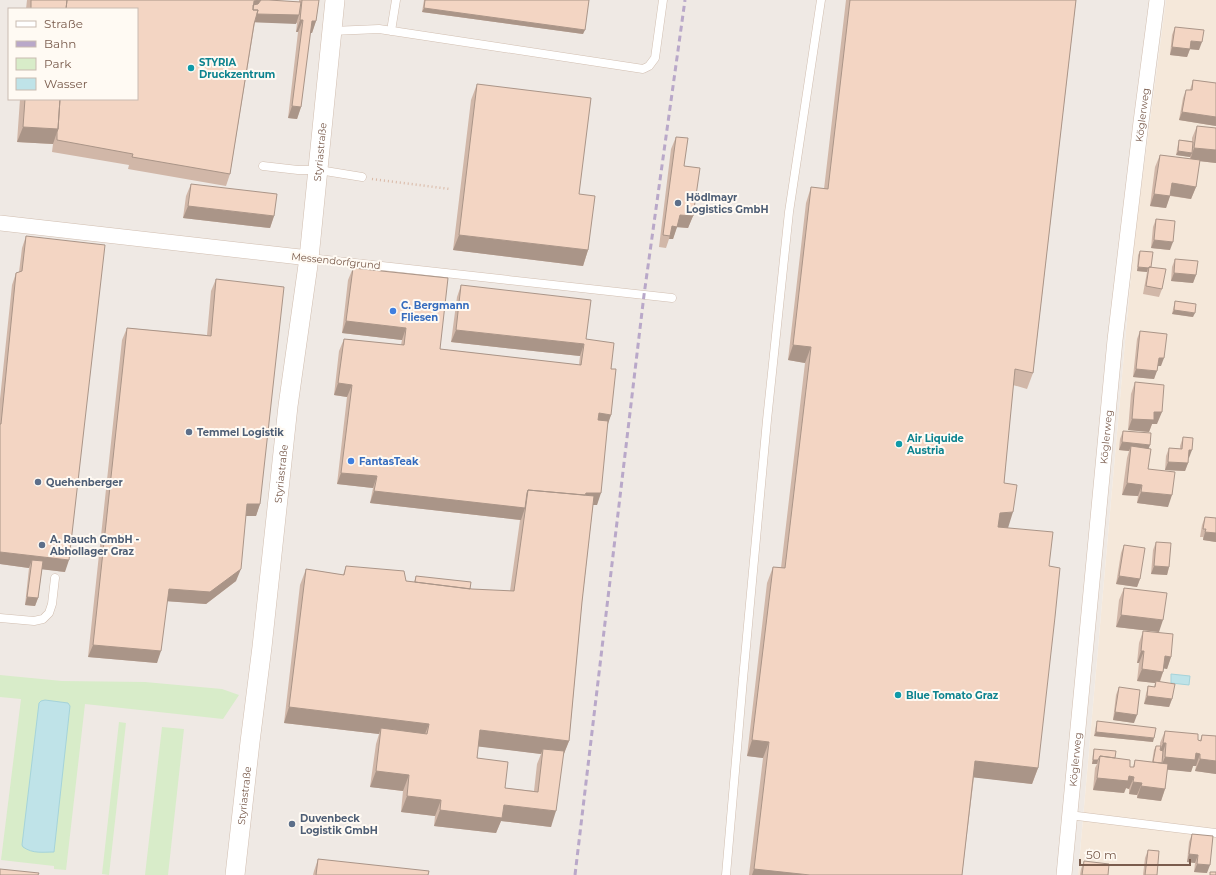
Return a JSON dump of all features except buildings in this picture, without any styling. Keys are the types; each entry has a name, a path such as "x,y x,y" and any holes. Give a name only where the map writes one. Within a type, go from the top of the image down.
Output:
{"street":[{"name":"Styriastraße","path":"235,875 262,647 288,406 309,258 335,0"},
{"name":"Köglerweg","path":"1064,875 1115,340 1157,0"},
{"name":"Messendorfgrund","path":"0,223 309,258"}],"lane":[{"path":"391,31 396,0"},
{"path":"332,31 379,29 643,69 649,66 655,58 663,0"},
{"path":"726,875 767,420 789,212 821,0"},
{"path":"263,166 298,170 318,170 362,177"},
{"name":"Messendorfgrund","path":"309,258 672,298"},
{"path":"0,618 34,621 44,619 49,613 52,604 55,578"},
{"path":"1069,815 1216,833"}],"path":[{"path":"362,177 450,189"}],"shaded area":[{"path":"0,0 1166,0 1134,240 1078,875 0,875"},
{"path":"1166,0 1216,0 1216,875 1078,875 1134,240"}],"green space":[{"path":"0,675 62,681 145,682 222,689 239,695 223,719 85,704 66,870 54,869 54,866 1,860 21,699 0,697"},
{"path":"119,722 126,723 109,875 102,874"},
{"path":"162,727 184,729 168,875 145,875"}],"water":[{"path":"1171,674 1190,676 1189,685 1171,683"},
{"path":"45,700 68,703 70,706 54,852 34,852 23,847 22,845 39,703"}],"railway":[{"path":"575,875 644,295 685,0"}],"place":[{"name":"STYRIA Druckzentrum","path":"191,68"},
{"name":"Hödlmayr Logistics GmbH","path":"678,203"},
{"name":"C. Bergmann Fliesen","path":"393,311"},
{"name":"Temmel Logistik","path":"189,432"},
{"name":"Air Liquide Austria","path":"899,444"},
{"name":"FantasTeak","path":"351,461"},
{"name":"Quehenberger","path":"38,482"},
{"name":"A. Rauch GmbH - Abhollager Graz","path":"42,545"},
{"name":"Blue Tomato Graz","path":"898,695"},
{"name":"Duvenbeck Logistik GmbH","path":"292,824"}]}
